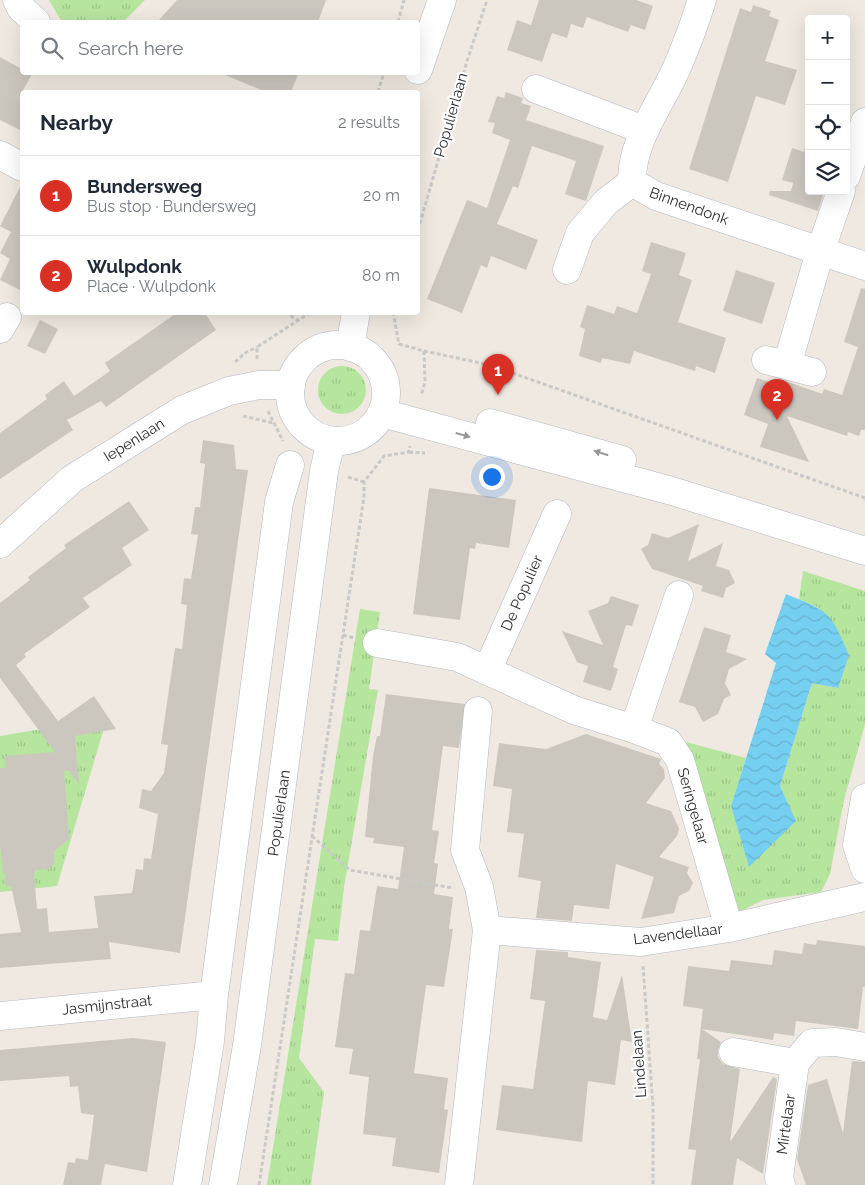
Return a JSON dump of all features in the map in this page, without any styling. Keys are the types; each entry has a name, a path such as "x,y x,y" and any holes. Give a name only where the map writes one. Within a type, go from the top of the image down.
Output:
{"street":[{"path":"17,0 21,8 34,20"},
{"name":"Binnendonk","path":"702,0 678,65 644,130 632,166 632,182 656,196 865,266"},
{"path":"420,63 444,2"},
{"path":"411,90 416,75"},
{"path":"536,89 644,130"},
{"path":"850,165 865,122"},
{"path":"0,155 20,166"},
{"path":"567,270 580,234 606,202 632,182"},
{"path":"788,365 820,252 840,195"},
{"path":"350,347 355,315"},
{"path":"334,345 350,347 365,353 376,365 384,379 384,404 374,426 361,435 346,440 331,441 317,436 304,427 295,415 290,401 291,385 296,370 305,358 319,349 334,345"},
{"name":"Iepenlaan","path":"0,544 72,479 182,410 229,391 258,385 291,385"},
{"path":"384,404 576,445 865,535"},
{"path":"384,404 865,551"},
{"name":"Populierlaan","path":"223,1185 247,1045 324,471 331,441"},
{"path":"187,1185 210,1041 214,994 279,502 290,465"},
{"name":"De Populier","path":"487,671 557,514"},
{"path":"377,643 457,657 574,710 634,729 678,595"},
{"path":"459,1185 487,930 480,892 465,850 478,711"},
{"name":"Seringelaar","path":"634,729 668,742 680,760 729,928"},
{"path":"865,798 857,845 865,869"},
{"name":"Lavendellaar","path":"487,930 641,942 729,928 865,897"},
{"name":"Jasmijnstraat","path":"0,1016 214,994"},
{"path":"733,1052 795,1063 812,1043 836,1042 865,1046"},
{"name":"Mirtelaar","path":"781,1185 779,1177 795,1063"}],"path":[{"path":"399,20 404,0"},
{"name":"Populierlaan","path":"420,223 467,61 487,0"},
{"path":"379,90 383,75"},
{"path":"290,315 297,320"},
{"path":"424,351 490,365 865,498"},
{"path":"259,1185 364,497 364,482"},
{"path":"312,836 350,870 480,892"},
{"name":"Lindelaan","path":"641,942 653,1107 653,1185"}],"green space":[{"path":"49,0 145,0 125,20 61,20"},
{"path":"337,366 347,366 359,373 366,385 366,395 359,407 347,414 337,414 329,410 322,403 318,395 318,385 322,377 329,370"},
{"path":"803,571 865,591 865,724 844,800 830,874 821,892 763,900 735,914 686,742 746,758 731,806 749,866 795,821 780,786 812,683 838,688 819,608 799,599"},
{"path":"360,609 380,612 369,689 378,690 344,887 338,941 315,939 299,1058 324,1092 311,1185 267,1185"},
{"path":"107,718 57,886 0,892 0,736"}],"water":[{"path":"786,594 812,605 827,615 837,629 849,655 838,688 812,683 780,786 796,821 749,867 731,806 776,663 765,654"}],"building":[{"path":"177,0 326,0 319,20 159,20"},
{"path":"539,0 636,0 653,6 645,30 631,25 628,32 587,17 583,28 571,24 567,38 552,33 542,62 507,50 517,20 531,25"},
{"path":"753,5 771,11 769,16 779,20 765,61 797,70 785,105 756,96 728,182 689,169 740,8 751,12"},
{"path":"0,57 20,68 20,75 31,75 23,90 20,90 20,130 0,120"},
{"path":"225,75 298,75 292,90 261,90"},
{"path":"506,92 523,98 521,103 531,106 526,120 604,146 586,201 565,194 576,161 532,146 518,188 513,186 497,224 538,240 526,270 491,256 487,268 481,265 462,313 427,299 467,200 487,208 510,140 492,133 495,123 488,122 497,96 504,98"},
{"path":"792,148 804,152 805,148 805,195 823,195 818,211 769,195 770,191 791,191 793,183 782,180"},
{"path":"20,187 20,290 0,280 10,259 0,253 11,232 0,226"},
{"path":"651,242 686,253 679,275 692,280 678,322 726,338 715,373 696,366 695,371 634,351 630,364 602,358 601,363 579,356 585,329 580,327 587,305 614,314 617,306 637,313 651,274 642,271"},
{"path":"736,270 775,283 762,324 723,311"},
{"path":"861,288 865,289 865,430 861,430 859,436 848,432 847,436 787,416 809,462 760,447 768,424 744,415 757,378 781,386 783,380 822,394 824,389 842,395 858,347 844,342"},
{"path":"174,315 206,315 216,330 106,407 101,401 67,420 73,430 0,479 0,433 47,399 45,395 64,381 74,396 110,371 105,363"},
{"path":"40,320 58,329 45,354 27,346"},
{"path":"203,440 234,445 236,469 248,470 180,953 109,942 111,959 0,968 0,934 21,932 11,886 6,887 5,873 3,873 0,843 0,768 6,768 5,756 55,752 0,678 0,603 30,580 28,577 66,548 64,545 129,501 149,530 122,548 132,565 83,598 90,607 24,654 26,657 16,665 58,721 94,696 116,729 75,736 79,784 69,771 64,771 69,839 54,851 54,863 49,869 35,870 34,874 37,909 47,908 49,932 98,928 94,896 132,893 136,869 143,870 144,858 151,859 158,814 139,808 142,789 151,791 164,773 168,745 161,744 175,648 182,649 187,605 181,604 184,578 191,579 198,535 191,534 195,507 200,507 205,464 200,463"},
{"path":"429,488 516,500 509,548 476,543 475,549 470,548 460,620 413,614"},
{"path":"699,524 688,561 723,543 716,566 729,570 735,583 726,588 723,598 701,591 703,586 652,569 641,549 648,545 652,533 668,538"},
{"path":"611,596 639,605 632,626 626,625 613,667 618,669 611,691 583,682 588,666 577,662 562,631 603,645 588,611 608,603"},
{"path":"704,627 731,635 726,652 747,659 729,669 725,683 731,695 724,699 718,714 703,722 695,707 679,702"},
{"path":"386,694 465,704 459,748 443,746 432,830 439,831 434,863 438,864 434,894 453,897 449,929 453,929 444,987 426,985 414,1073 448,1078 444,1109 448,1110 439,1173 392,1166 396,1138 363,1134 369,1077 349,1074 353,1049 335,1047 345,973 354,974 360,930 370,931 377,886 398,889 404,847 373,843 374,838 365,837 373,756 377,736 380,736"},
{"path":"586,734 661,759 659,764 664,769 665,778 646,803 671,811 679,829 677,836 659,857 689,867 687,873 693,883 689,891 679,896 674,913 641,919 654,877 616,864 609,909 574,905 572,921 536,918 541,881 518,877 524,834 507,832 512,789 493,786 499,743 546,749"},
{"path":"817,940 865,946 865,987 863,987 858,1029 796,1021 794,1036 774,1033 773,1040 702,1029 721,1042 718,1057 723,1064 740,1069 730,1142 773,1077 777,1079 763,1174 737,1158 733,1185 691,1185 696,1150 688,1149 700,1059 697,1059 703,1009 683,1006 688,966 729,971 731,960 772,965 774,950 802,954 804,943 816,945"},
{"path":"536,950 568,952 568,957 601,962 593,1017 607,1020 622,975 632,1042 621,1040 615,1085 588,1081 582,1142 496,1130 502,1085 533,1089 545,1001 530,999"},
{"path":"133,1038 166,1042 147,1172 105,1164 101,1185 63,1185 68,1162 75,1163 76,1158 88,1160 94,1115 81,1113 78,1086 70,1087 69,1076 0,1081 0,1050"},
{"path":"852,1061 865,1062 865,1185 806,1185 797,1159 808,1085 827,1079 843,1133"}],"place":[{"name":"Bundersweg","path":"498,395"},
{"name":"Wulpdonk","path":"777,420"}]}
